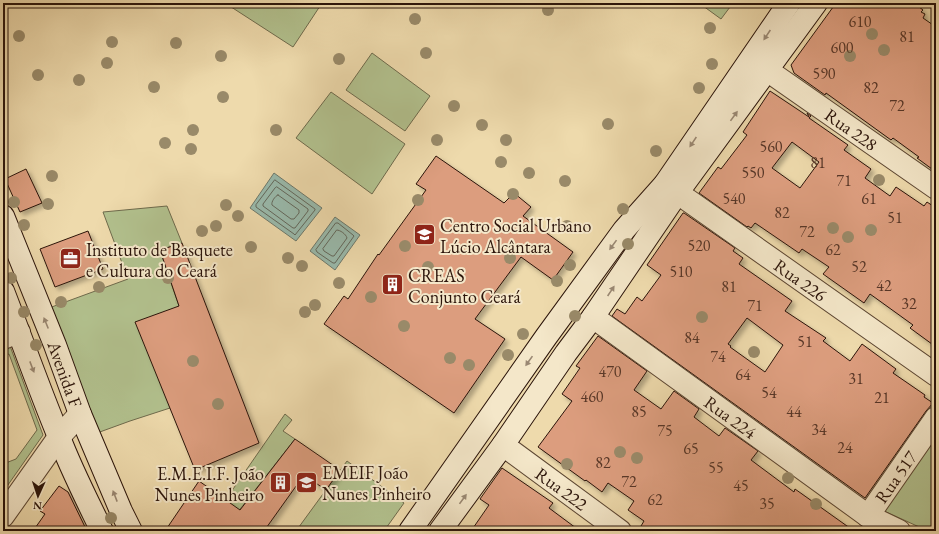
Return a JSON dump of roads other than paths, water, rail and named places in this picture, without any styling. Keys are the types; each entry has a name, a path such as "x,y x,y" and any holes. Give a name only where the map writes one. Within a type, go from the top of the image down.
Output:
{"street":[{"path":"440,531 503,445 566,353 593,317 672,188 789,3"},
{"path":"410,531 546,337 624,230 672,188 768,70 816,3"},
{"name":"Rua 228","path":"768,70 936,188"},
{"name":"Rua 226","path":"672,188 936,375"},
{"name":"Avenida F","path":"3,216 52,338 80,414 120,511 131,531"},
{"name":"Avenida F","path":"3,291 11,335 59,437 84,496 102,531"},
{"name":"Rua 224","path":"593,317 882,525"},
{"path":"546,337 566,353"},
{"path":"3,516 59,437 80,414"},
{"name":"Rua 517","path":"882,525 936,418"},
{"name":"Rua 222","path":"503,445 620,531"}],"water":[{"path":"274,173 322,208 296,241 250,208"},
{"path":"335,217 360,235 335,270 310,251"}],"place":[{"name":"Centro Social Urbano Lúcio Alcântara","path":"424,235"},
{"name":"Instituto de Basquete e Cultura do Ceará","path":"71,259"},
{"name":"CREAS Conjunto Ceará","path":"392,285"},
{"name":"EMEIF João Nunes Pinheiro","path":"307,482"},
{"name":"E.M.E.I.F. João Nunes Pinheiro","path":"280,483"}]}
